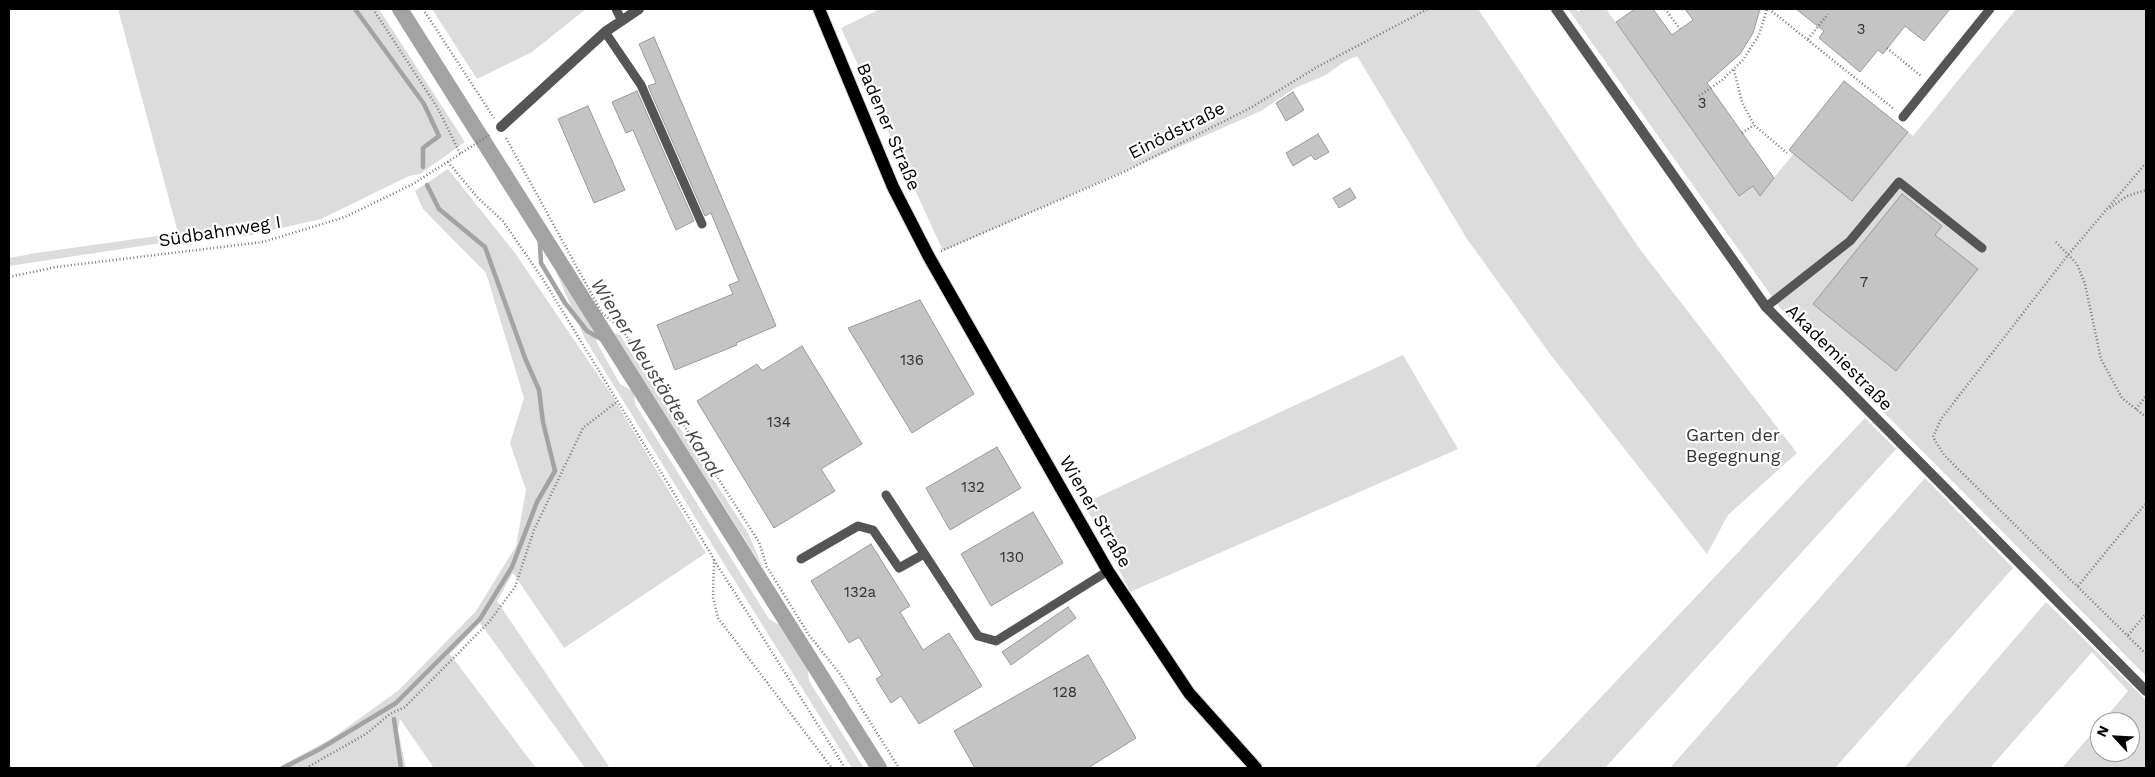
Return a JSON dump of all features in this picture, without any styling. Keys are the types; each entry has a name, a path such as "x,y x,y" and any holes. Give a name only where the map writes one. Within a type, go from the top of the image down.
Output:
{"main road":[{"name":"Badener Straße","path":"819,9 894,187 929,257"},
{"name":"Wiener Straße","path":"929,257 1108,571 1189,693 1256,768"}],"street":[{"path":"501,128 605,32 639,9"},
{"name":"Akademiestraße","path":"1556,9 1766,307 2146,691"}],"lane":[{"path":"616,9 621,20"},
{"path":"1903,117 1990,9"},
{"path":"605,32 642,85 702,224"},
{"path":"1766,307 1850,241 1899,182 1982,248"},
{"path":"886,495 978,636 996,641 1108,571"},
{"path":"801,559 858,526 872,530 899,568 924,554"}],"path":[{"path":"373,9 437,107 461,155"},
{"path":"423,9 501,128 602,313 622,329 759,542 767,567 809,635 840,674 899,768"},
{"name":"Einödstraße","path":"929,257 1139,164 1252,107 1317,67 1428,9"},
{"path":"1665,9 1680,29"},
{"path":"1699,96 1734,70 1743,60 1759,35 1768,9 1808,39 1903,117"},
{"path":"1808,39 1828,14"},
{"path":"1887,48 1930,83"},
{"path":"1734,70 1742,102 1754,125 1787,153"},
{"path":"1742,134 1754,125"},
{"name":"Südbahnweg I","path":"9,277 56,267 264,242 345,217 413,184 501,128"},
{"path":"448,162 478,198 503,221 544,281 714,559 845,768"},
{"path":"2146,163 2068,255 1941,419 1933,437 1944,455 2146,654"},
{"path":"2105,211 2127,196 2146,190"},
{"path":"2056,242 2077,264 2085,284 2101,359 2122,398 2146,417"},
{"path":"2136,409 2146,396"},
{"path":"306,768 366,734 390,714 405,707 490,622 515,587 534,530 583,428 618,401"},
{"path":"2078,586 2146,503"},
{"path":"714,559 713,597 718,618 832,768"},
{"path":"2128,635 2146,614"}],"green space":[{"path":"118,9 379,9 465,142 420,174 409,176 321,219 251,235 188,239 9,266 9,258 178,233"},
{"path":"432,9 586,9 532,52 477,79"},
{"name":"Garten der Begegnung","path":"880,9 1478,9 1639,248 1797,453 1728,515 1707,554 1550,354 1467,239 1357,56 1344,62 1326,75 1295,88 1261,111 943,251 841,28"},
{"path":"1568,9 1576,9 1578,12 1582,9 1606,9 1674,103 1688,113 1683,117 1707,151 1719,158 1714,162 1739,196 1753,185 1760,195 1794,153 1852,201 1908,132 1913,136 2016,9 2146,9 2146,676 1780,308"},
{"path":"448,169 515,253 613,397 706,553 564,648 513,573 497,601 610,768 585,768 480,623 450,654 536,768 434,768 400,719 398,730 406,768 277,768 331,739 399,690 476,611 516,546 526,490 510,443 524,398 486,273 423,209 415,191"},
{"path":"551,260 593,324 597,343 620,384 634,392 635,404 769,619 785,628 807,661 809,681 864,768 852,768 585,339"},
{"path":"614,333 620,335 748,533 763,568"},
{"path":"1403,355 1458,449 1130,592 1100,531 1083,504"},
{"path":"1865,418 1896,449 1605,768 1534,768"},
{"path":"1925,478 2013,568 1835,768 1670,768"},
{"path":"2046,602 2146,700 2146,768 2062,768 2090,736 2090,762 2140,762 2140,712 2110,712 2128,691 2092,652 1990,768 1904,768"}],"building":[{"path":"1635,9 1653,9 1672,35 1693,20 1685,9 1760,9 1753,33 1740,54 1707,83 1774,178 1760,196 1753,186 1739,196 1616,22"},
{"path":"1796,9 1950,9 1924,41 1905,26 1883,54 1878,50 1860,72 1819,38 1824,31"},
{"path":"654,37 776,326 736,343 737,345 675,370 657,325 733,294 729,285 739,281 711,213 705,216 648,86 656,83 639,44"},
{"path":"1844,81 1908,132 1852,201 1789,150"},
{"path":"637,91 694,221 676,230 633,130 626,133 612,102"},
{"path":"1293,92 1304,110 1286,121 1276,103"},
{"path":"588,106 625,190 594,203 558,119"},
{"path":"1318,134 1329,152 1315,160 1311,155 1293,166 1286,153"},
{"path":"1350,188 1356,198 1339,208 1333,198"},
{"path":"1902,194 1942,226 1935,235 1978,269 1896,371 1813,304"},
{"path":"920,300 974,394 912,433 848,328"},
{"path":"802,346 862,444 821,469 835,491 774,528 697,401 757,364 762,371"},
{"path":"997,447 1021,488 950,530 926,488"},
{"path":"1033,512 1063,563 991,606 961,554"},
{"path":"871,544 910,606 900,612 923,650 949,633 982,686 919,724 901,696 891,703 876,679 882,675 859,637 849,643 811,581"},
{"path":"1068,607 1076,618 1011,665 1002,652"},
{"path":"1088,655 1136,738 1088,768 975,768 954,731"}],"waterway":[{"path":"355,9 424,104 439,136 423,148 423,167"},
{"name":"Wiener Neustädter Kanal","path":"400,9 879,768"},
{"path":"283,768 320,749 396,703 480,619 512,567 537,502 555,471 543,422 539,390 525,358 485,247 439,209 427,185"},
{"path":"539,230 541,263 565,303 587,331 612,345"},
{"path":"394,719 401,768"}]}
